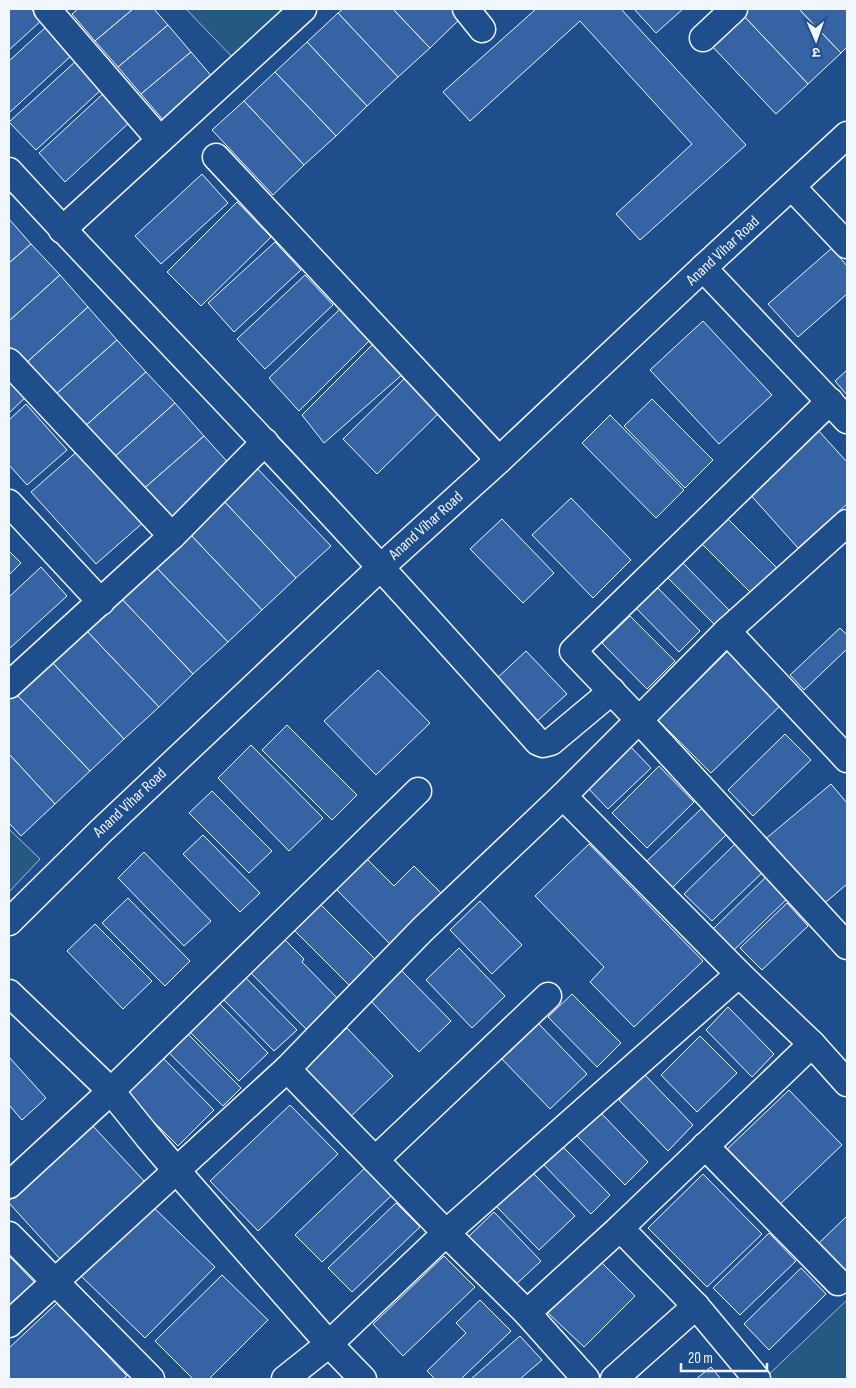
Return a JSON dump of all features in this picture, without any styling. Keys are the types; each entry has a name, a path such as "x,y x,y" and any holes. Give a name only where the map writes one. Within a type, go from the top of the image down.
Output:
{"street":[{"path":"47,9 160,140"},
{"path":"62,230 303,9"},
{"path":"466,9 482,29"},
{"path":"703,38 734,9"},
{"name":"Anand Vihar Road","path":"9,922 100,832 381,567 499,460 847,135"},
{"path":"216,156 499,460"},
{"path":"9,171 62,230 265,442 381,567 538,742 543,744 551,742 612,691"},
{"path":"792,187 847,244"},
{"path":"703,268 839,411 573,651 847,946"},
{"path":"9,362 172,536"},
{"path":"10,681 101,602 172,536 265,442"},
{"path":"9,503 101,602"},
{"path":"9,1324 287,1069 422,930 562,796 727,630 847,523"},
{"path":"727,630 847,759"},
{"path":"9,1185 111,1091 418,791"},
{"path":"562,796 739,974 812,1044 847,1083"},
{"path":"285,1379 329,1344 446,1233 739,974"},
{"path":"9,993 111,1091 176,1170 362,1379"},
{"path":"376,1159 548,996"},
{"path":"527,1313 620,1228 812,1044"},
{"path":"287,1069 446,1233 527,1313 586,1379"},
{"path":"706,1146 838,1282"},
{"path":"620,1228 696,1306 757,1379"},
{"path":"9,1235 151,1379"},
{"path":"614,1379 696,1306"}],"shaded area":[{"path":"186,9 294,9 237,62"},
{"path":"9,829 40,859 9,892"},
{"path":"847,1300 847,1379 764,1379"}],"building":[{"path":"9,9 31,9 42,20 9,50"},
{"path":"78,9 133,9 95,41 72,14"},
{"path":"133,9 154,9 168,25 118,67 95,41"},
{"path":"343,9 393,9 430,48 398,77 338,13"},
{"path":"393,9 452,9 461,18 430,48"},
{"path":"536,9 621,9 746,145 640,240 616,214 692,144 580,21 470,121 443,92"},
{"path":"634,9 683,9 656,33"},
{"path":"748,9 799,9 841,53 808,84 742,14"},
{"path":"799,9 847,9 847,47 841,53"},
{"path":"338,13 398,77 367,106 307,42"},
{"path":"742,14 808,84 776,114 710,44"},
{"path":"168,25 191,52 141,94 118,67"},
{"path":"46,27 72,55 9,113 9,61"},
{"path":"307,42 367,106 336,136 275,72"},
{"path":"191,52 214,79 164,121 141,94"},
{"path":"76,61 102,89 36,150 9,122"},
{"path":"275,72 336,136 304,165 244,101"},
{"path":"105,92 132,120 65,182 39,153"},
{"path":"244,101 304,165 273,195 212,130"},
{"path":"202,174 228,203 161,264 135,236"},
{"path":"237,202 271,237 201,306 167,272"},
{"path":"9,219 31,244 9,263"},
{"path":"275,242 301,270 234,332 208,303"},
{"path":"31,244 60,275 9,321 9,263"},
{"path":"832,248 847,266 847,294 798,337 768,304"},
{"path":"60,275 88,307 25,364 9,346 9,321"},
{"path":"305,275 333,305 265,369 237,339"},
{"path":"88,307 117,340 54,396 25,364"},
{"path":"340,309 371,339 299,411 269,378"},
{"path":"703,321 772,395 719,444 650,370"},
{"path":"117,340 146,372 83,428 54,396"},
{"path":"375,342 404,373 324,443 302,415"},
{"path":"847,370 847,395 835,381"},
{"path":"146,372 175,403 111,460 83,428"},
{"path":"9,375 28,395 9,413"},
{"path":"408,375 442,410 377,474 343,439"},
{"path":"652,399 713,460 685,488 624,426"},
{"path":"175,403 204,436 140,492 111,460"},
{"path":"26,404 67,450 27,485 9,465 9,420"},
{"path":"610,415 684,490 656,518 582,443"},
{"path":"817,429 847,462 847,504 798,548 747,491"},
{"path":"204,436 233,468 169,524 140,492"},
{"path":"81,448 146,520 96,564 31,492"},
{"path":"255,466 331,546 296,578 221,498"},
{"path":"221,498 296,578 262,610 187,531"},
{"path":"571,498 631,560 593,598 532,535"},
{"path":"722,513 777,568 751,593 697,539"},
{"path":"502,519 554,573 523,603 470,549"},
{"path":"187,531 262,610 228,642 152,563"},
{"path":"9,551 21,563 9,575"},
{"path":"682,562 729,610 715,625 667,577"},
{"path":"152,563 228,642 193,674 118,595"},
{"path":"41,567 67,596 9,649 9,597"},
{"path":"656,586 700,631 679,652 635,607"},
{"path":"118,595 193,674 159,707 83,627"},
{"path":"630,616 675,661 647,689 602,643"},
{"path":"83,627 159,707 124,739 49,659"},
{"path":"840,628 847,635 847,649 804,690 790,675"},
{"path":"732,647 785,701 711,773 658,720"},
{"path":"526,651 567,694 536,722 495,680"},
{"path":"49,659 124,739 90,771 14,692"},
{"path":"378,670 430,723 376,775 324,721"},
{"path":"14,692 90,771 55,804 9,754 9,697"},
{"path":"287,725 357,795 332,820 262,750"},
{"path":"785,734 811,760 753,816 728,790"},
{"path":"628,744 651,768 608,809 585,785"},
{"path":"251,745 323,818 289,851 218,778"},
{"path":"9,754 55,804 21,836 9,823"},
{"path":"659,766 694,802 647,848 612,813"},
{"path":"831,784 847,803 847,884 820,907 763,841"},
{"path":"212,791 272,851 249,873 189,813"},
{"path":"702,808 727,834 671,889 645,863"},
{"path":"203,835 260,893 240,912 183,854"},
{"path":"737,842 765,870 712,921 684,894"},
{"path":"589,844 703,961 634,1027 590,982 604,967 535,896"},
{"path":"144,852 211,921 184,946 118,878"},
{"path":"366,858 394,886 414,866 445,897 394,948 335,888"},
{"path":"769,874 790,896 734,950 713,929"},
{"path":"128,898 190,961 165,986 102,923"},
{"path":"317,901 379,963 353,989 291,927"},
{"path":"480,901 522,945 492,974 450,930"},
{"path":"787,903 808,926 762,970 740,948"},
{"path":"95,924 152,981 123,1009 67,951"},
{"path":"281,936 304,959 302,962 339,1000 308,1031 247,969"},
{"path":"459,948 505,996 472,1028 426,980"},
{"path":"400,969 451,1021 419,1052 369,999"},
{"path":"243,975 297,1030 274,1051 221,997"},
{"path":"572,994 621,1043 597,1067 548,1017"},
{"path":"215,999 268,1053 239,1081 186,1028"},
{"path":"728,1007 774,1054 752,1077 706,1030"},
{"path":"538,1023 587,1074 550,1109 501,1058"},
{"path":"347,1028 393,1076 347,1120 301,1072"},
{"path":"183,1029 241,1088 223,1106 164,1048"},
{"path":"700,1036 737,1073 697,1112 661,1075"},
{"path":"160,1055 214,1110 178,1146 123,1091"},
{"path":"9,1057 46,1098 22,1120 9,1105"},
{"path":"645,1075 693,1125 668,1151 619,1100"},
{"path":"789,1090 842,1145 774,1210 721,1155"},
{"path":"290,1105 338,1154 258,1231 210,1181"},
{"path":"600,1112 648,1162 625,1185 576,1135"},
{"path":"92,1125 145,1182 60,1259 9,1201"},
{"path":"563,1147 610,1195 591,1214 544,1165"},
{"path":"367,1166 394,1193 322,1262 295,1235"},
{"path":"532,1172 575,1216 539,1250 496,1206"},
{"path":"703,1174 762,1234 707,1287 648,1228"},
{"path":"396,1203 420,1227 352,1292 328,1268"},
{"path":"150,1204 215,1267 145,1338 80,1275"},
{"path":"494,1212 541,1261 511,1289 464,1241"},
{"path":"847,1216 847,1271 846,1272 819,1243"},
{"path":"769,1233 796,1261 740,1315 713,1288"},
{"path":"9,1256 40,1288 9,1317"},
{"path":"444,1256 475,1287 403,1356 373,1324"},
{"path":"599,1260 635,1296 584,1347 548,1313"},
{"path":"801,1268 826,1294 769,1350 744,1324"},
{"path":"222,1275 268,1320 209,1379 193,1379 155,1341"},
{"path":"480,1300 511,1331 461,1379 435,1379 427,1371 466,1333 456,1323"},
{"path":"57,1303 127,1376 123,1379 11,1379 9,1377 9,1348"},
{"path":"520,1336 542,1360 520,1379 471,1379"},
{"path":"711,1367 721,1379 696,1379"}]}
